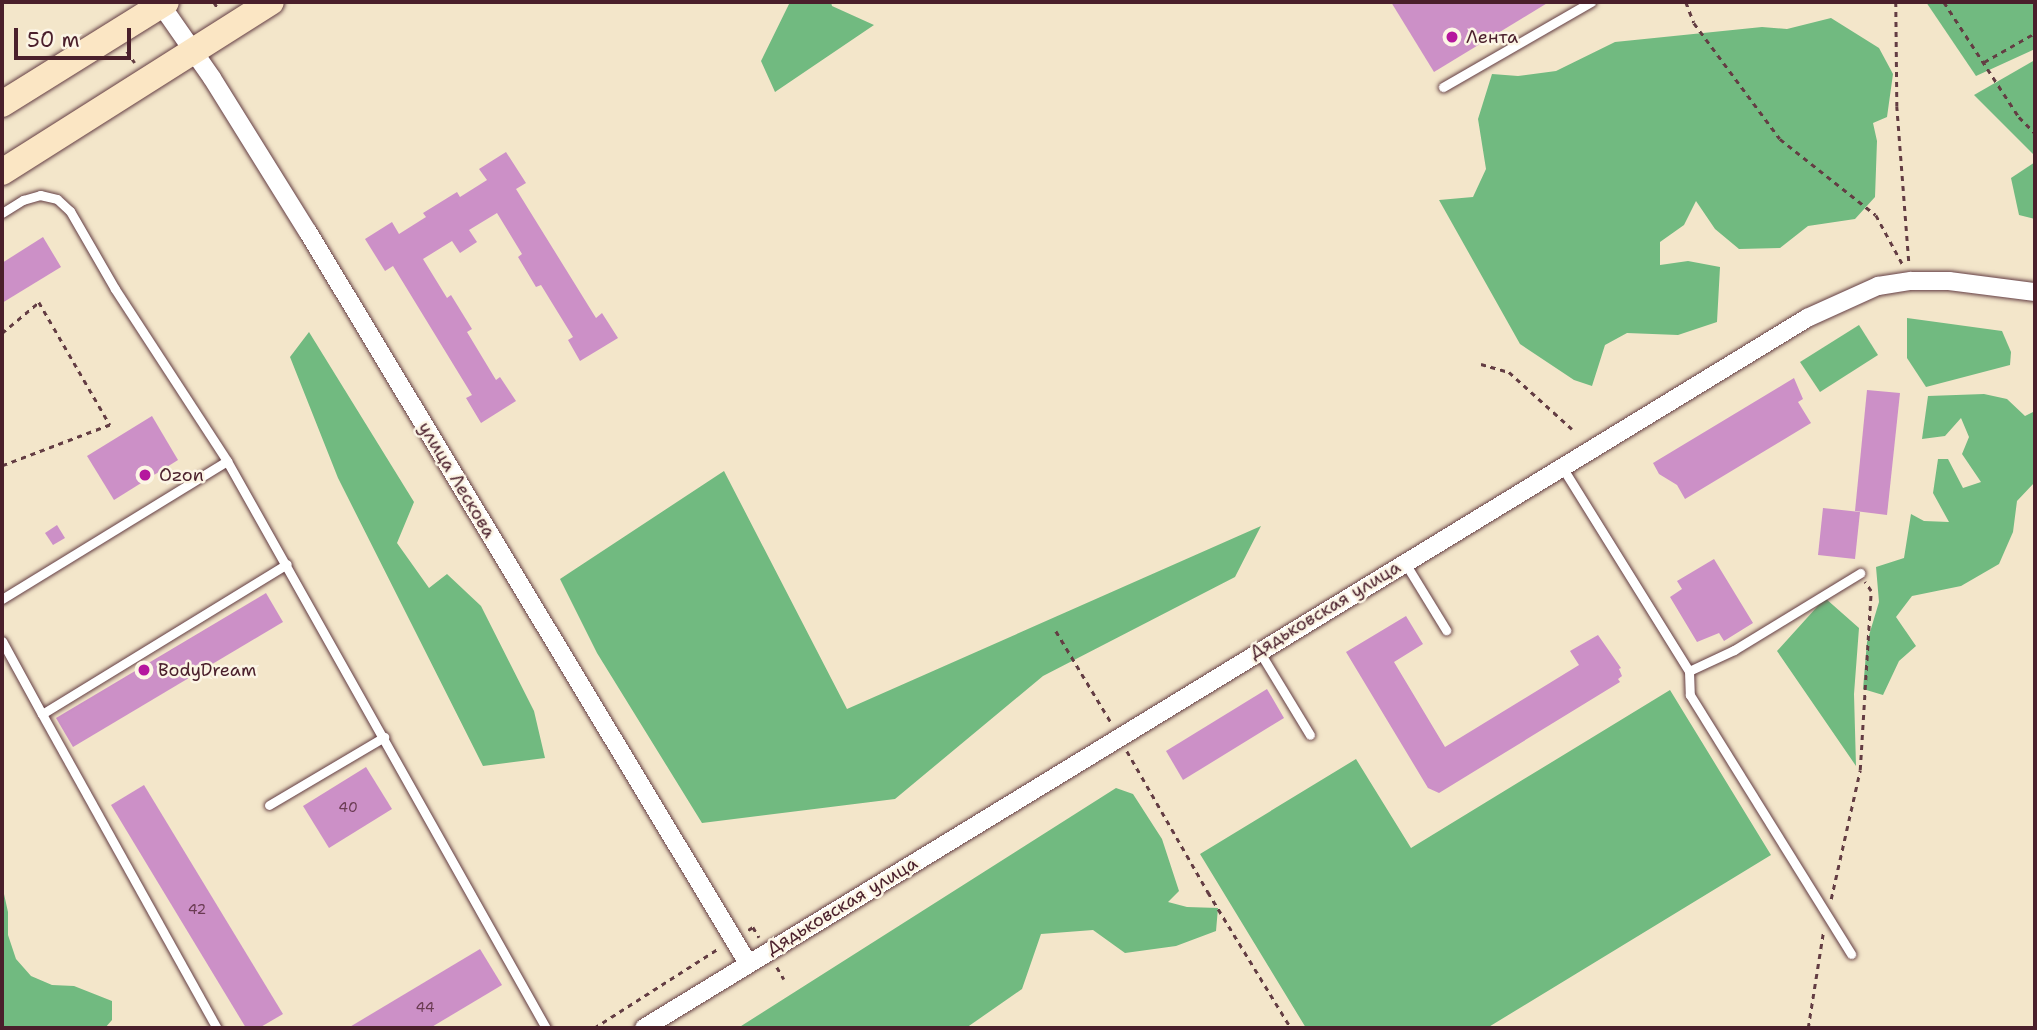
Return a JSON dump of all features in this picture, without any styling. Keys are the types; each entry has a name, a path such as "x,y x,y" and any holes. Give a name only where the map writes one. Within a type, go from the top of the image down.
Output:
{"main road":[{"path":"2,172 271,2"},
{"path":"2,104 162,3"}],"street":[{"name":"улица Лескова","path":"162,3 308,232 748,963"},
{"name":"Дядьковская улица","path":"644,1028 1259,650 1807,318 1878,286 1911,281 1949,281 2035,292"}],"lane":[{"path":"1443,87 1591,2"},
{"path":"2,213 23,200 40,195 57,199 70,211 115,289 227,461 546,1028"},
{"path":"2,599 227,461"},
{"path":"1561,466 1689,671 1690,695 1851,954"},
{"path":"1404,562 1446,630"},
{"path":"41,714 287,564"},
{"path":"1689,671 1734,650 1860,573"},
{"path":"2,641 217,1028"},
{"path":"1259,650 1310,735"},
{"path":"269,805 384,737"}],"path":[{"path":"1686,2 1694,23 1780,139 1876,215 1911,281"},
{"path":"1896,2 1897,106 1911,281"},
{"path":"1944,2 2019,117 2035,133"},
{"path":"117,33 145,81"},
{"path":"1984,62 2035,33"},
{"path":"2,333 39,302 110,425 2,466"},
{"path":"1480,364 1509,372 1572,429"},
{"path":"1860,573 1871,591 1860,770"},
{"path":"1056,631 1208,892 1292,1028"},
{"path":"594,1028 753,927"}],"green space":[{"path":"790,2 831,2 832,6 874,25 775,92 761,61"},
{"path":"1926,2 2035,2 2035,49 1976,76"},
{"path":"1831,18 1879,48 1893,74 1887,117 1873,123 1877,141 1875,197 1855,219 1808,226 1780,248 1739,249 1715,229 1696,201 1684,225 1660,242 1660,265 1688,261 1720,267 1717,322 1678,335 1627,333 1605,345 1592,386 1574,380 1520,344 1439,200 1473,197 1486,169 1478,119 1492,74 1518,76 1556,71 1615,42 1762,27 1787,29"},
{"path":"2035,60 2035,156 1974,95"},
{"path":"2035,162 2035,219 2019,215 2011,178"},
{"path":"1907,318 2002,331 2011,352 2010,365 1926,387 1907,358"},
{"path":"1859,325 1878,355 1820,392 1800,362"},
{"path":"309,332 414,502 397,543 429,588 447,574 481,606 534,711 545,758 483,766 338,478 290,357"},
{"path":"1984,394 2007,399 2025,416 2035,411 2035,482 2017,501 2013,532 1999,564 1961,586 1912,596 1896,617 1916,646 1899,661 1883,695 1863,689 1867,642 1879,602 1876,567 1904,558 1911,514 1924,521 1949,522 1933,493 1938,459 1948,459 1963,488 1981,482 1962,454 1969,437 1961,418 1945,436 1922,439 1928,396"},
{"path":"724,471 847,709 1261,526 1235,577 1043,676 895,799 702,823 597,653 560,579"},
{"path":"1825,598 1859,628 1854,694 1856,766 1777,651"},
{"path":"1670,690 1771,855 1487,1028 1306,1028 1200,854 1356,759 1411,848"},
{"path":"1116,788 1133,794 1162,839 1179,891 1168,902 1187,907 1218,908 1216,931 1176,946 1125,953 1093,930 1041,934 1022,989 966,1028 738,1028"},
{"path":"2,885 8,912 8,935 16,959 31,976 52,985 74,986 112,1001 112,1020 105,1028 2,1028"}],"building":[{"name":"Лента","path":"1391,2 1549,2 1434,72"},
{"path":"506,152 526,183 516,189 596,318 602,313 618,338 580,361 568,340 573,337 541,285 536,287 518,257 522,254 497,213 469,230 477,242 460,253 452,241 423,259 447,298 451,295 472,329 467,332 496,380 500,377 516,401 481,423 466,398 472,395 393,266 385,271 365,239 392,222 399,234 426,217 423,213 457,192 460,197 487,180 479,169"},
{"path":"43,237 61,267 2,303 2,263"},
{"path":"1794,378 1803,399 1798,402 1811,423 1685,499 1677,485 1659,474 1653,463"},
{"path":"1867,390 1900,393 1887,515 1855,511"},
{"path":"152,416 178,460 114,500 87,456"},
{"path":"1823,508 1860,512 1855,559 1818,555"},
{"path":"57,525 65,538 53,545 45,533"},
{"path":"1714,559 1753,623 1724,641 1719,633 1697,642 1670,597 1682,589 1677,581"},
{"path":"266,593 283,622 73,747 56,718"},
{"path":"1406,616 1423,644 1394,662 1445,747 1579,665 1570,651 1598,635 1621,668 1619,669 1622,676 1618,679 1620,682 1439,793 1428,788 1346,652"},
{"path":"1267,689 1284,718 1183,780 1166,751"},
{"path":"366,767 392,809 329,848 303,806"},
{"path":"144,785 283,1014 259,1028 246,1028 111,805"},
{"path":"480,949 502,985 430,1028 348,1028"}],"place":[{"name":"Лента","path":"1452,37"},
{"name":"Ozon","path":"145,475"},
{"name":"BodyDream","path":"144,670"}]}
